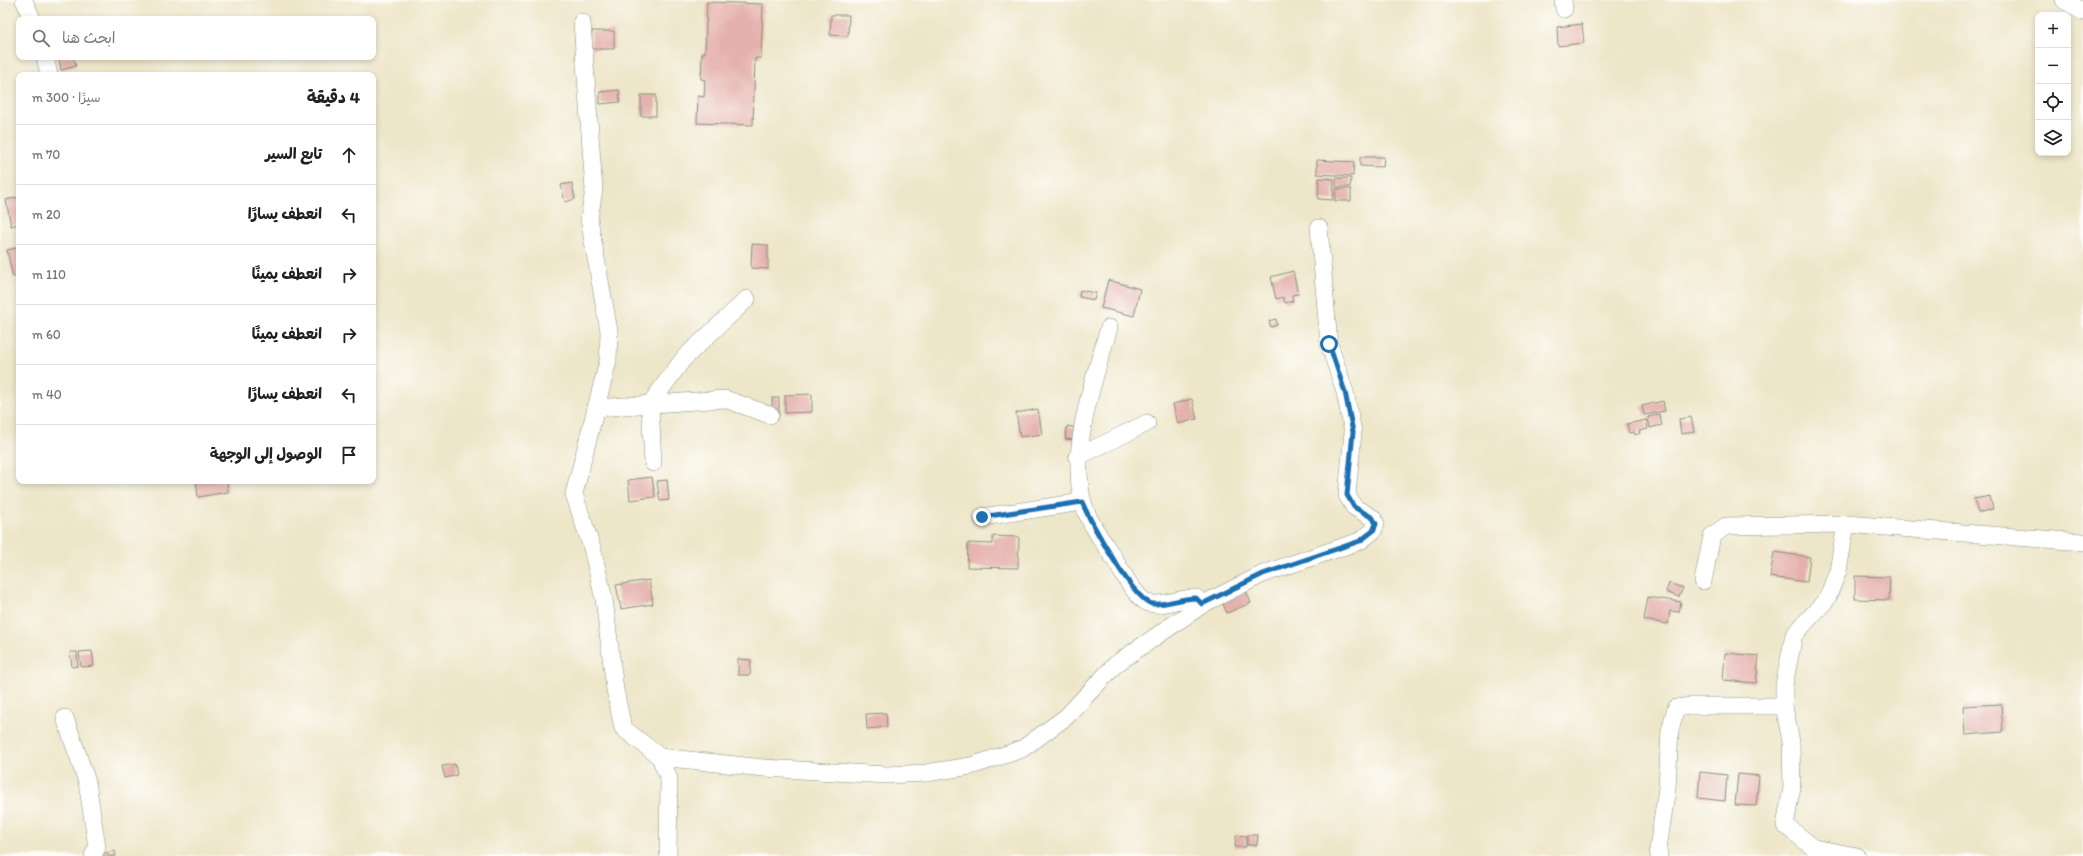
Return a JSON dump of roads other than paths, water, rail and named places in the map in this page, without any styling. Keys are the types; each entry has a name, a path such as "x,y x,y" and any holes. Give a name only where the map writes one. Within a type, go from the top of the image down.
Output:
{"street":[{"path":"24,0 31,16"},
{"path":"2064,0 2083,12"},
{"path":"582,22 594,190 589,218 609,331 608,361 574,494 592,548 604,599 615,690 623,728 660,757 669,779 668,856"},
{"path":"46,60 48,72"},
{"path":"660,757 764,768 887,774 926,773 971,766 1022,748 1066,717 1116,664 1202,604 1263,574 1360,541 1373,531 1376,524 1373,518 1354,507 1347,495 1353,432 1345,392 1329,344 1319,228"},
{"path":"653,463 650,404 684,358 747,299"},
{"path":"1109,328 1090,394 1078,457 1082,502 1088,517 1119,568 1138,594 1146,602 1154,604 1186,598 1196,598 1202,604"},
{"path":"596,408 725,399 770,415"},
{"path":"1078,457 1147,423"},
{"path":"982,517 1082,502"},
{"path":"1703,581 1712,536 1726,526 1846,524 2083,542"},
{"path":"1846,524 1838,571 1827,599 1794,635 1784,685 1784,706 1791,742 1792,788 1785,825 1814,848 1857,856"},
{"path":"1659,856 1658,849 1667,788 1670,730 1676,708 1691,706 1784,706"},
{"path":"65,718 87,782 97,847 93,856"}]}
